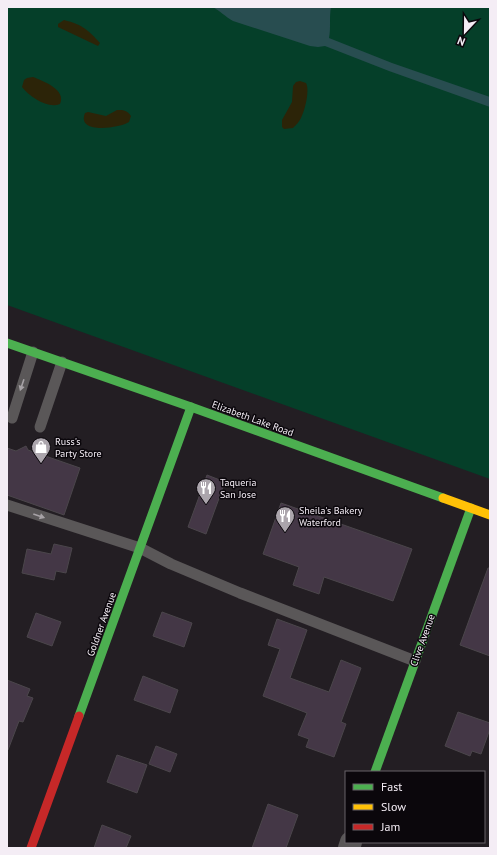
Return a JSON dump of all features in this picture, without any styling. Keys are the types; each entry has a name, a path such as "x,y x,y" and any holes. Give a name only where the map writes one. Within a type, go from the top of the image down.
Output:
{"street":[{"name":"Elizabeth Lake Road","path":"7,343 191,407 490,515"},
{"name":"Goldner Avenue","path":"31,848 191,407"},
{"name":"Clive Avenue","path":"375,771 471,508"}],"lane":[{"path":"12,418 33,352"},
{"path":"40,428 62,362"},
{"path":"7,505 140,548 171,564 415,661"}],"green space":[{"path":"7,7 490,7 490,479 7,305"}],"sand":[{"path":"64,20 76,24 88,31 100,43 98,46 58,27 58,24"},
{"path":"33,77 57,90 60,94 60,104 50,105 34,98 25,91 22,87 24,80"},
{"path":"300,81 306,83 307,86 304,110 300,119 293,128 284,129 282,127 282,120 292,102 293,86 296,82"},
{"path":"117,110 125,111 131,116 129,122 109,128 100,128 87,125 84,120 85,113 88,112 106,116"}],"water":[{"path":"212,7 331,7 329,38 392,63 490,97 490,107 389,71 325,46 310,46 233,21"}],"building":[{"path":"26,446 28,450 80,468 64,515 7,495 7,448 16,451"},
{"name":"Taqueria San Jose","path":"207,475 225,482 206,534 188,527"},
{"path":"281,503 412,549 393,601 324,577 319,594 293,585 299,567 263,554"},
{"path":"54,544 72,548 66,573 56,571 54,580 22,573 27,549 51,554"},
{"path":"488,568 490,568 490,656 460,645"},
{"path":"162,612 192,623 184,647 153,636"},
{"path":"36,613 61,622 52,646 27,637"},
{"path":"277,619 307,630 290,678 329,692 341,660 361,668 341,722 346,724 334,757 306,747 309,739 298,735 307,713 263,696 280,649 268,645"},
{"path":"143,676 178,690 170,713 134,700"},
{"path":"7,680 30,689 27,696 33,698 23,722 19,721 8,750 7,750"},
{"path":"458,712 490,723 490,729 481,754 472,751 470,756 445,746"},
{"path":"156,746 177,754 170,772 149,764"},
{"path":"117,755 147,765 137,793 107,782"},
{"path":"268,804 298,815 286,848 252,848"},
{"path":"102,825 131,836 126,848 94,848"}],"traffic: fast":[{"path":"7,343 191,407 443,498"},
{"path":"79,716 191,407"},
{"path":"375,771 471,508"}],"traffic: slow":[{"path":"443,498 490,515"}],"traffic: jam":[{"path":"31,848 79,716"}],"place":[{"name":"Russ's Party Store","path":"41,464"},
{"name":"Taqueria San Jose","path":"206,505"},
{"name":"Sheila's Bakery Waterford","path":"285,533"}]}
